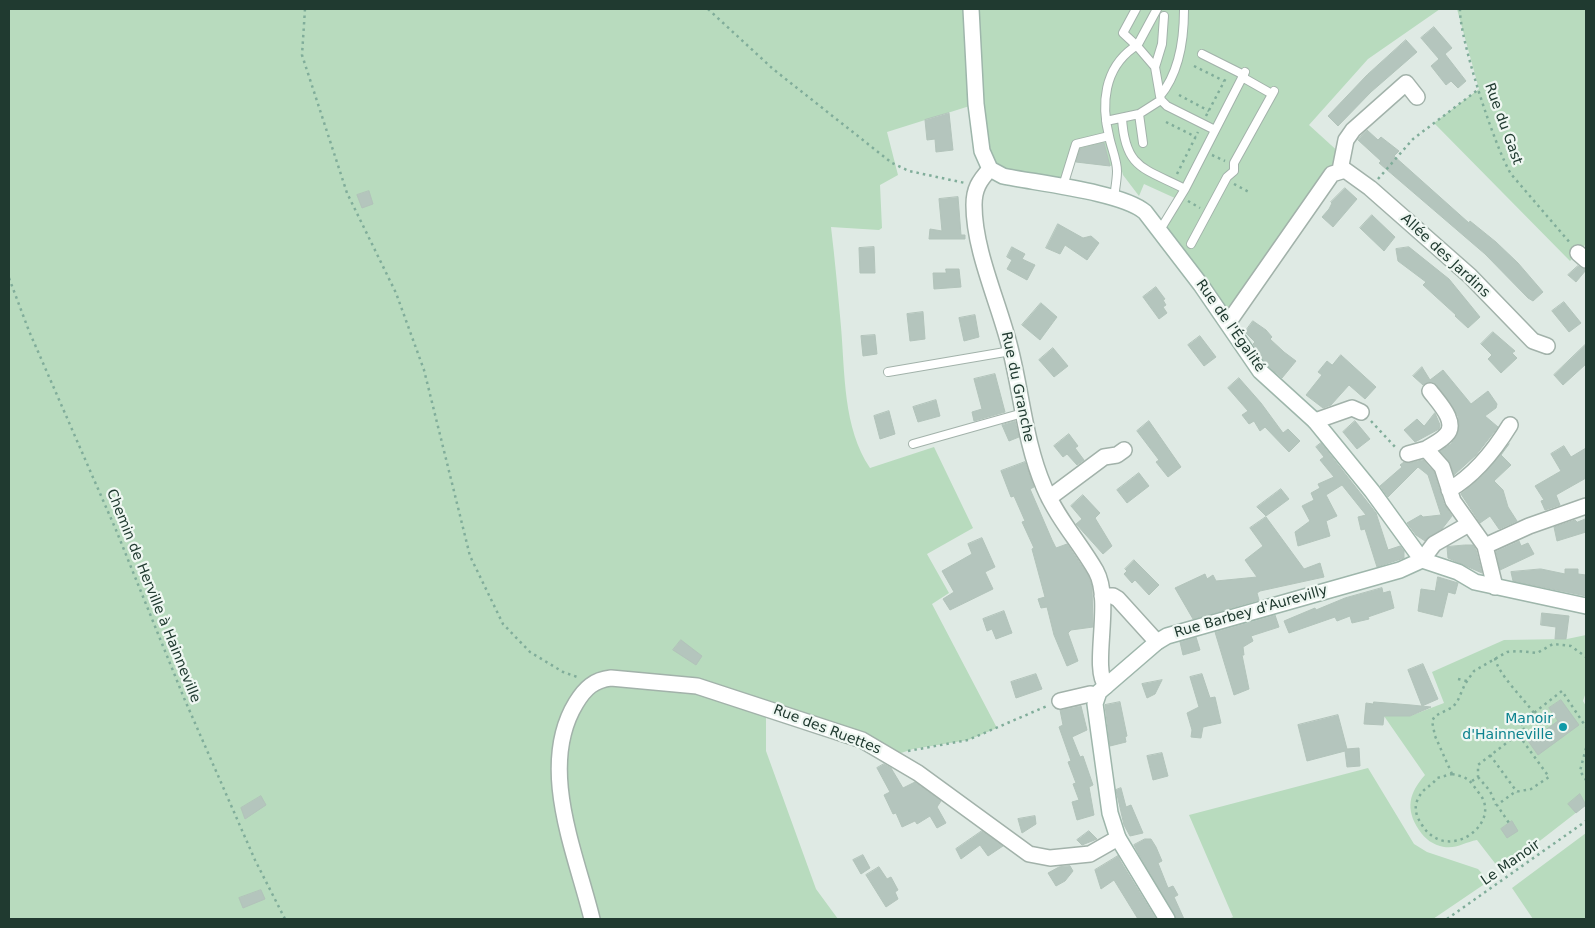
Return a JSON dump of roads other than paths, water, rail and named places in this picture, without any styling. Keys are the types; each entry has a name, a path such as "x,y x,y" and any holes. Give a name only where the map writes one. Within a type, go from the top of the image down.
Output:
{"street":[{"path":"971,9 977,120 982,151 990,169"},
{"path":"1228,323 1332,174 1340,170 1346,140 1353,130 1406,83 1417,97"},
{"name":"Rue du Granche","path":"990,169 976,185 974,214 979,240 1011,351 1034,459 1050,498 1069,533 1096,571 1102,596 1104,622 1100,672 1101,690 1094,704 1110,813 1118,838 1167,919"},
{"name":"Rue de l'Égalité","path":"990,169 1003,176 1063,186 1114,198 1140,208 1160,230 1228,323 1260,371 1315,421 1372,491 1422,560"},
{"name":"Allée des Jardins","path":"1340,170 1349,171 1370,188 1470,276 1533,342 1547,346"},
{"path":"1408,454 1426,449 1446,435 1450,423 1448,416 1430,391"},
{"path":"1315,421 1352,408 1362,412"},
{"path":"1449,490 1463,482 1494,450 1510,426"},
{"path":"1426,449 1442,467 1456,506 1485,546 1495,587"},
{"path":"1050,498 1104,457 1117,455 1124,450"},
{"path":"1485,546 1529,526 1586,506"},
{"path":"1469,524 1434,544 1422,560 1458,572 1475,582 1586,606"},
{"name":"Rue Barbey d'Aurevilly","path":"1101,690 1157,642 1167,636 1400,570 1422,560"},
{"path":"1102,596 1113,596 1118,599 1157,642"},
{"name":"Rue des Ruettes","path":"592,919 570,843 560,766 564,725 581,694 593,682 611,678 697,686 862,740 892,756 1029,854 1050,858 1090,854 1118,838"},
{"path":"1060,701 1101,690"}],"lane":[{"path":"1136,9 1123,33 1137,46 1154,67 1160,98 1167,106 1215,130"},
{"path":"1114,198 1117,170 1106,121 1104,99 1109,80 1124,55 1137,46 1157,9"},
{"path":"1106,121 1139,114 1160,98 1170,81 1180,51 1184,10"},
{"path":"1154,67 1162,44 1164,16"},
{"path":"1191,244 1226,178 1234,171 1232,164 1273,93 1244,74 1202,54"},
{"path":"1160,230 1184,189 1244,74"},
{"path":"1139,114 1143,143"},
{"path":"1122,118 1124,140 1132,160 1184,189"},
{"path":"1063,186 1076,144 1109,136"},
{"path":"888,372 1011,351"},
{"path":"913,444 1023,413"}],"place":[{"name":"Manoir d'Hainneville","path":"1563,727"}]}
